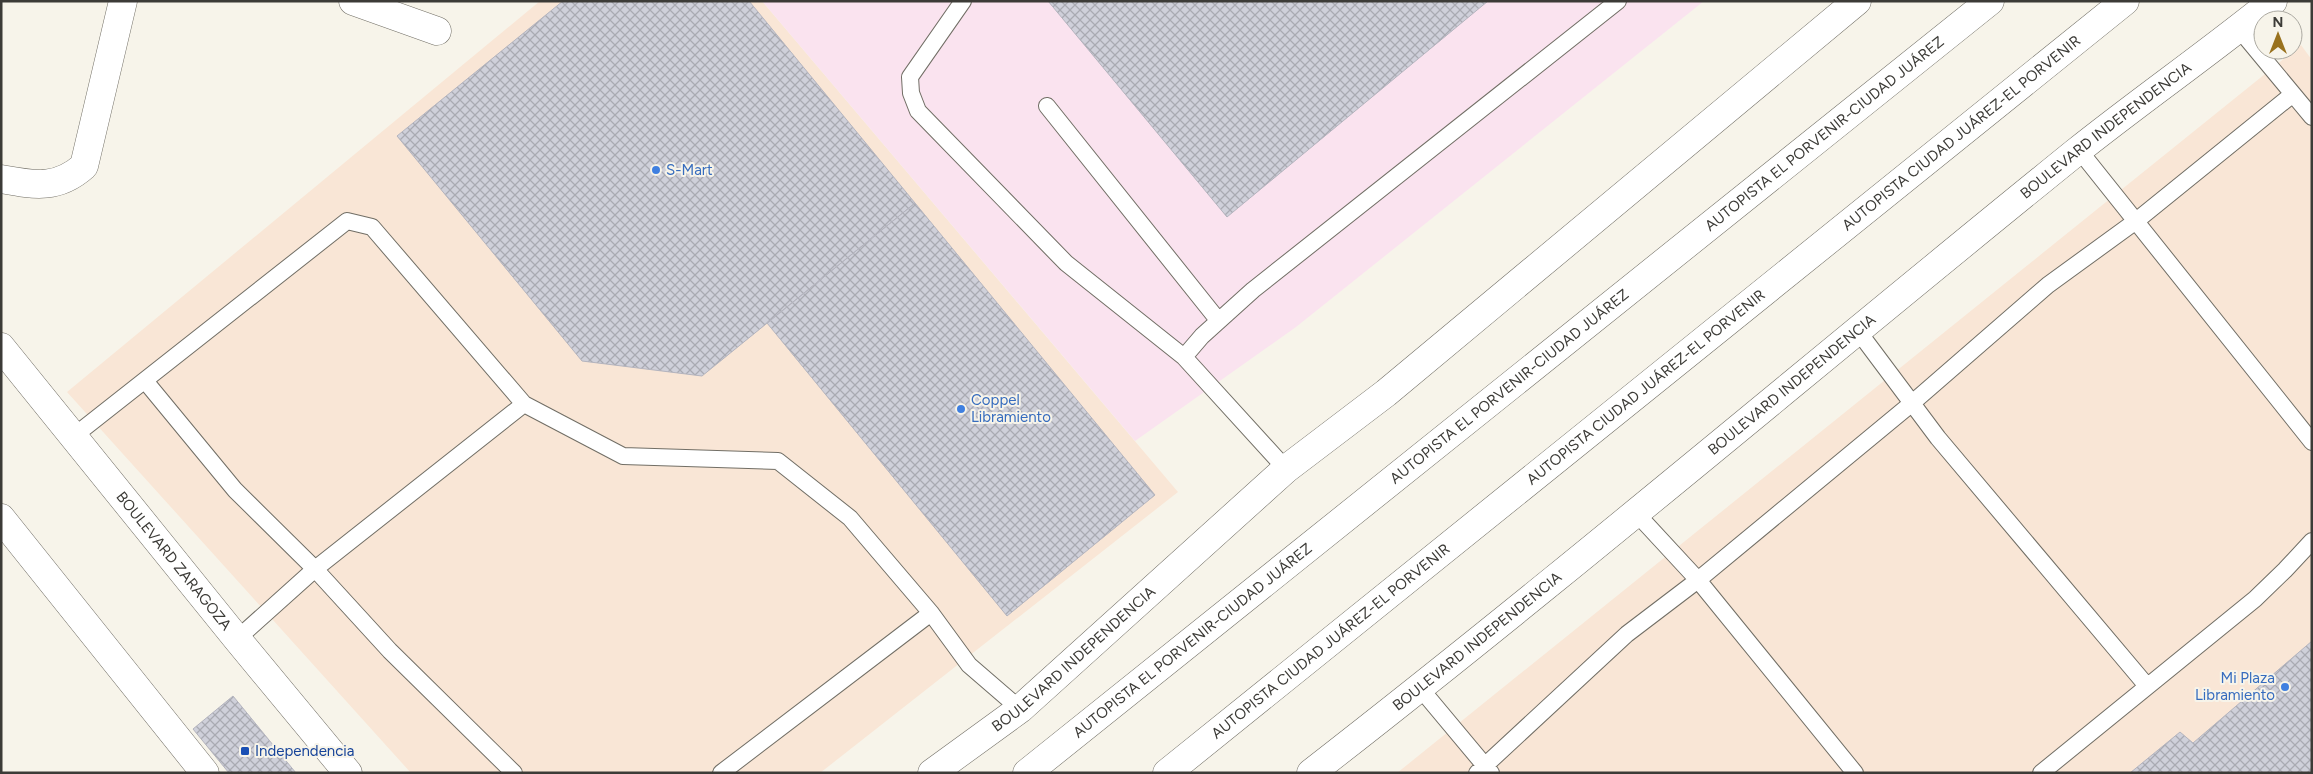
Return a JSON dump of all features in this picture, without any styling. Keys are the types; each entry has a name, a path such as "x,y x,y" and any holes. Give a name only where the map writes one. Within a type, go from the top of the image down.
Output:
{"main road":[{"path":"1,180 44,184 71,177 84,166 123,1"},
{"path":"353,1 437,31"},
{"name":"BOULEVARD INDEPENDENCIA","path":"932,773 1020,709 1286,468 1386,392 1857,1"},
{"name":"AUTOPISTA EL PORVENIR-CIUDAD JUÁREZ","path":"1027,773 1990,1"},
{"name":"AUTOPISTA CIUDAD JUÁREZ-EL PORVENIR","path":"1167,773 2125,1"},
{"name":"BOULEVARD INDEPENDENCIA","path":"1311,773 1420,688 1636,513 2079,150 2273,1"},
{"name":"BOULEVARD ZARAGOZA","path":"1,347 348,773"},
{"path":"1,518 205,773"}],"lane":[{"path":"963,1 910,76 911,93 918,111 1066,263 1184,357 1286,468"},
{"path":"1184,357 1218,320 1253,290 1618,1"},
{"path":"2239,29 2312,117"},
{"path":"1420,688 1485,770 1627,634 1698,580 1911,404 2048,285 2136,221 2293,94"},
{"path":"1047,106 1218,320"},
{"path":"2079,150 2311,441"},
{"path":"74,436 146,382 347,221 372,227 524,404 623,456 778,461 850,518 931,613 969,666 1020,709"},
{"path":"1858,332 1911,404 2147,686"},
{"path":"146,382 235,490 315,568 390,650 514,773"},
{"path":"237,639 315,568 524,404"},
{"path":"1636,513 1698,580 1854,773"},
{"path":"2041,773 2254,599 2312,541"},
{"path":"722,773 931,613"}],"shaded area":[{"path":"540,1 762,1 1178,492 820,773 411,773 67,392"},
{"path":"762,1 1704,1 1296,327 1135,441"},
{"path":"2303,48 2312,60 2312,773 1397,773 2282,60 2303,60"}],"building":[{"name":"S-Mart","path":"563,1 749,1 915,203 702,376 582,361 397,136"},
{"path":"1048,1 1488,1 1227,217"},
{"name":"Coppel Libramiento","path":"915,203 1155,495 1007,616 767,323"},
{"name":"Mi Plaza Libramiento","path":"2312,641 2312,773 2130,773 2180,732 2193,743"},
{"name":"Independencia","path":"233,696 296,773 229,773 193,729"}],"place":[{"name":"S-Mart","path":"656,170"},
{"name":"Coppel Libramiento","path":"961,409"},
{"name":"Mi Plaza Libramiento","path":"2285,687"},
{"name":"Independencia","path":"245,751"}]}
